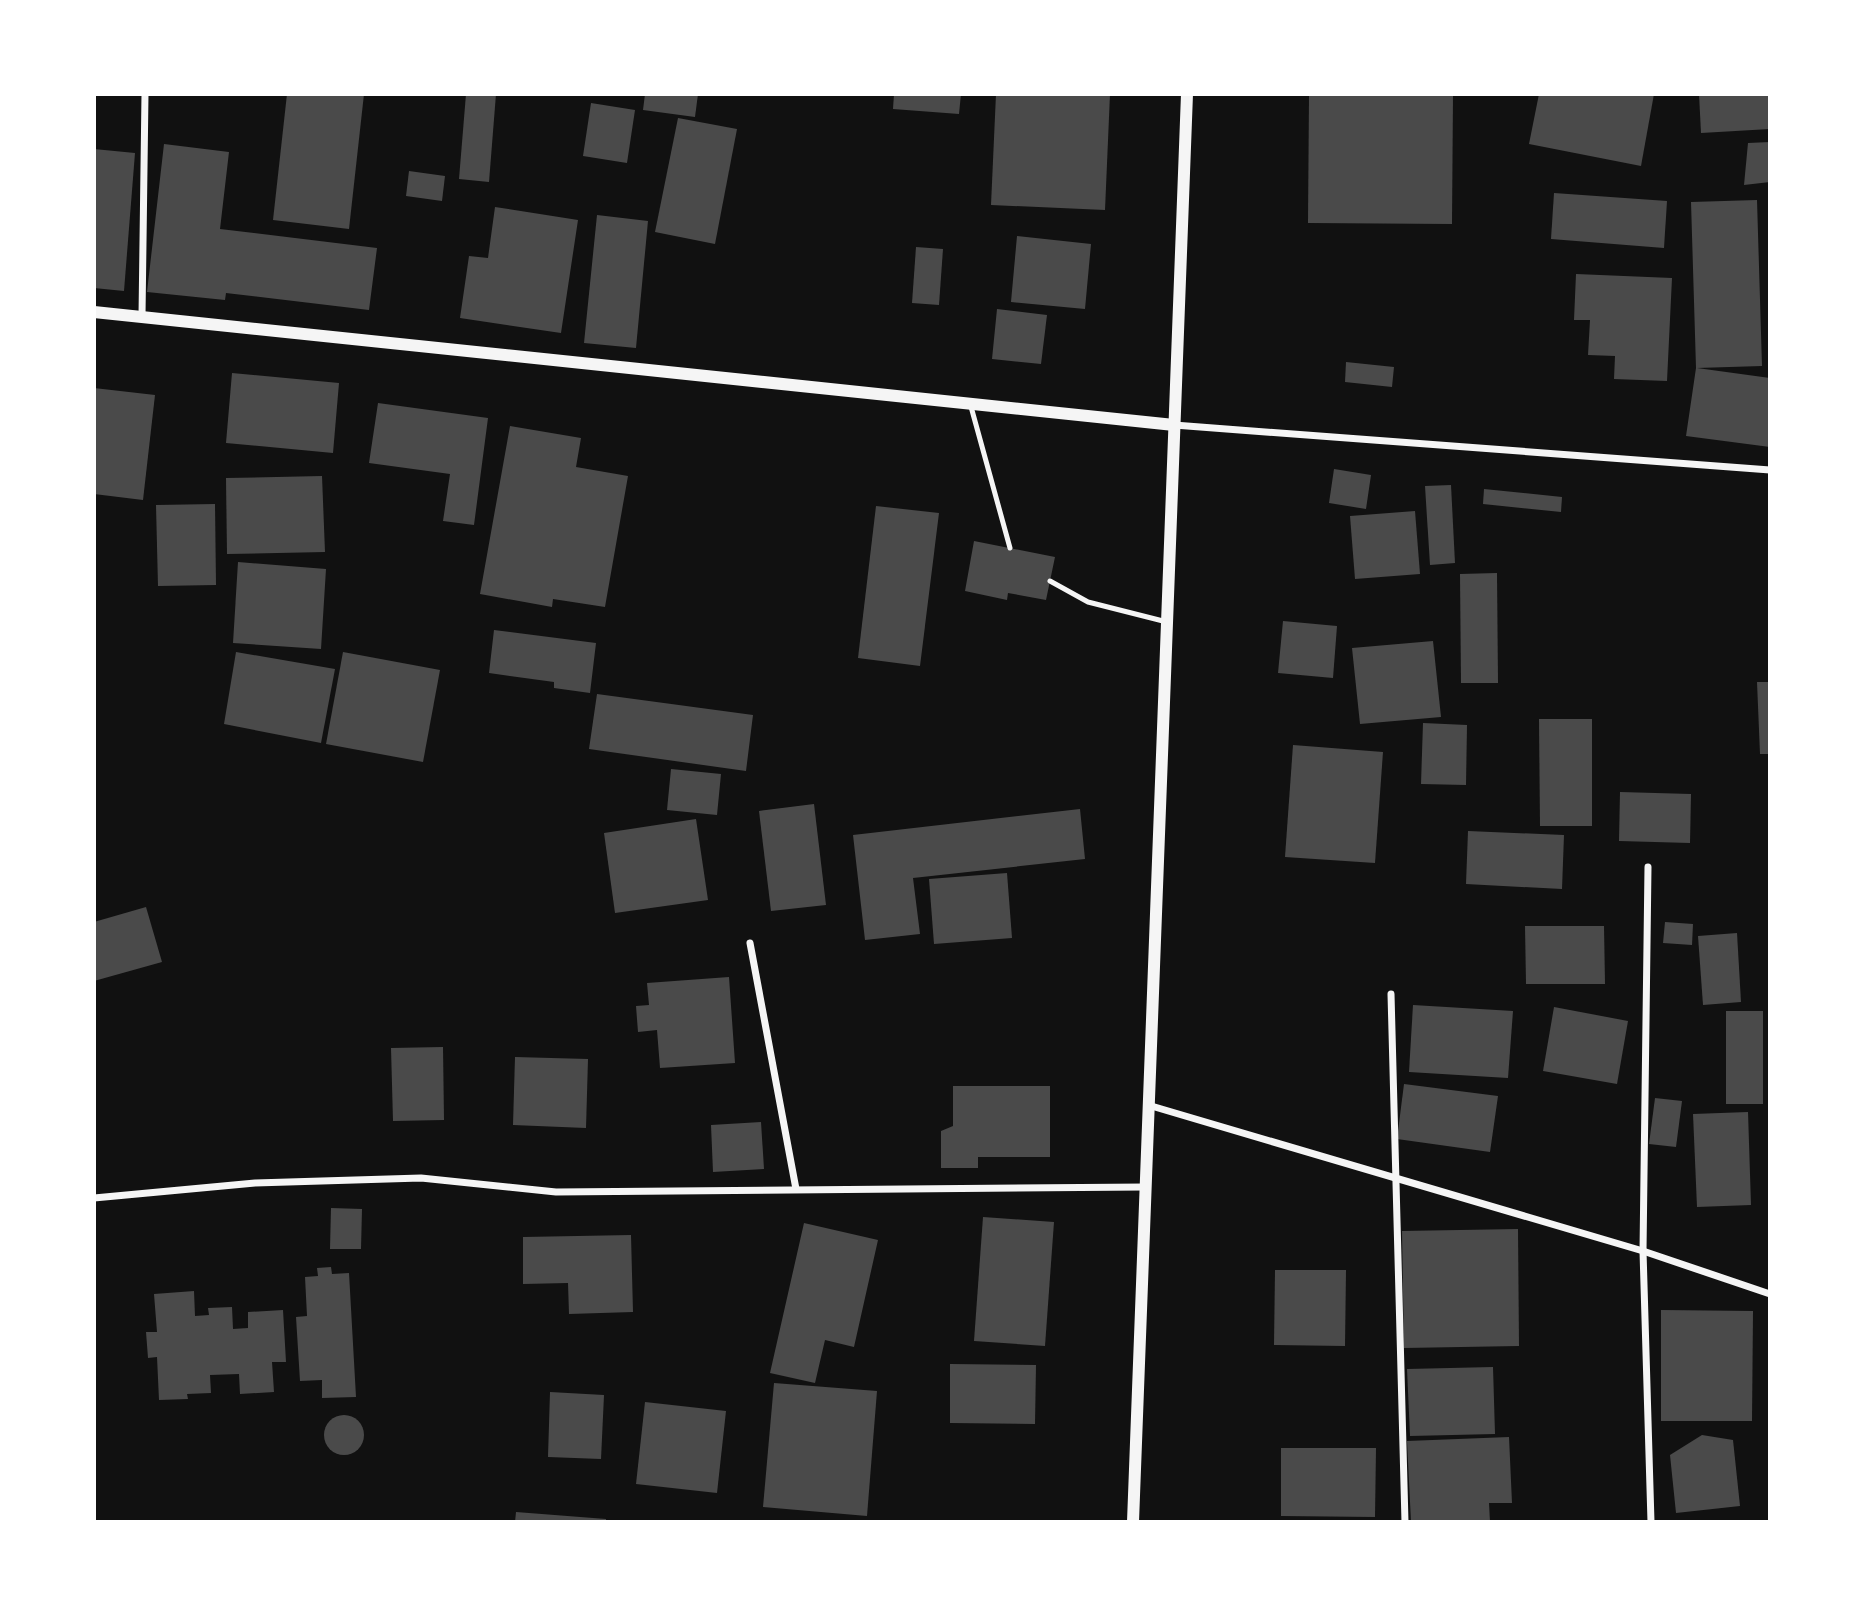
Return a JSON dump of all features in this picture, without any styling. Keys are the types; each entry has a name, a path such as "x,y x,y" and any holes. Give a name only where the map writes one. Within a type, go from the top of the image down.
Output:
{"street":[{"path":"142,316 145,94"},
{"path":"1133,1521 1187,94"},
{"path":"94,312 1174,425 1769,470"},
{"path":"1648,867 1643,1251 1651,1521"},
{"path":"750,943 796,1189"},
{"path":"1391,994 1405,1521"},
{"path":"1147,1105 1643,1251 1769,1294"},
{"path":"94,1198 255,1184 421,1178 556,1192 1144,1187"}],"lane":[{"path":"970,403 1010,548"},
{"path":"1050,580 1088,602 1167,622"}],"building":[{"path":"287,94 364,94 349,229 273,220"},
{"path":"466,94 496,94 489,182 459,179"},
{"path":"645,94 698,94 695,117 643,110"},
{"path":"894,94 961,94 959,114 893,109"},
{"path":"996,94 1110,94 1105,210 991,205"},
{"path":"1309,94 1453,94 1452,224 1308,223"},
{"path":"1539,94 1654,94 1641,166 1529,144"},
{"path":"1699,94 1770,94 1770,129 1701,133"},
{"path":"591,103 635,110 627,163 583,156"},
{"path":"678,118 737,129 715,244 655,232"},
{"path":"1770,142 1770,182 1744,185 1748,143"},
{"path":"164,144 229,152 220,229 377,248 369,310 226,293 225,300 147,292"},
{"path":"94,149 135,153 124,291 94,288"},
{"path":"409,171 445,176 442,201 406,196"},
{"path":"1554,193 1667,201 1664,248 1551,239"},
{"path":"1757,200 1762,366 1697,368 1770,378 1770,447 1686,436 1696,368 1691,202"},
{"path":"495,207 578,220 561,333 460,318 469,256 488,258"},
{"path":"597,215 648,221 636,348 584,343"},
{"path":"1017,236 1091,244 1085,309 1011,302"},
{"path":"916,247 943,249 939,305 912,303"},
{"path":"1576,274 1672,278 1667,381 1614,379 1615,356 1588,355 1590,320 1574,320"},
{"path":"997,309 1047,315 1041,364 992,359"},
{"path":"1346,362 1394,367 1392,387 1345,382"},
{"path":"232,373 339,383 333,453 226,443"},
{"path":"94,388 155,395 143,500 94,494"},
{"path":"378,403 488,418 474,525 443,521 450,474 369,463"},
{"path":"510,426 581,438 576,467 628,476 605,607 553,599 552,607 480,594"},
{"path":"1334,469 1371,475 1366,509 1329,503"},
{"path":"322,476 325,552 227,554 226,478"},
{"path":"1451,485 1455,563 1430,565 1425,486"},
{"path":"1484,489 1562,497 1561,512 1483,504"},
{"path":"215,504 216,585 158,586 156,505"},
{"path":"876,506 939,513 920,666 858,658"},
{"path":"1415,511 1420,574 1355,579 1350,516"},
{"path":"974,541 1055,557 1046,600 1008,593 1007,600 965,591"},
{"path":"238,562 326,569 321,649 233,643"},
{"path":"1497,573 1498,683 1461,683 1460,574"},
{"path":"1283,621 1337,626 1333,678 1278,673"},
{"path":"494,630 596,643 590,693 554,688 554,682 489,673"},
{"path":"1433,641 1441,717 1360,724 1352,648"},
{"path":"236,652 335,669 321,743 224,724"},
{"path":"343,652 440,670 423,762 326,744"},
{"path":"1757,682 1770,682 1770,754 1760,754"},
{"path":"597,694 753,715 746,771 589,749"},
{"path":"1539,719 1592,719 1592,826 1540,826"},
{"path":"1423,723 1467,725 1466,785 1421,784"},
{"path":"1293,745 1383,752 1375,863 1285,857"},
{"path":"671,769 721,774 717,815 667,810"},
{"path":"1620,792 1691,794 1690,843 1619,841"},
{"path":"814,804 826,905 771,911 759,811"},
{"path":"1080,809 1085,859 913,878 920,934 865,940 853,835"},
{"path":"696,819 708,900 615,913 604,833"},
{"path":"1468,831 1564,835 1562,889 1466,884"},
{"path":"1007,873 1012,938 934,944 929,879"},
{"path":"146,907 162,962 94,981 94,922"},
{"path":"1665,922 1693,924 1692,945 1663,943"},
{"path":"1525,926 1604,926 1605,984 1526,984"},
{"path":"1737,933 1741,1002 1703,1005 1698,936"},
{"path":"729,977 735,1063 660,1068 657,1030 638,1032 636,1006 649,1005 647,983"},
{"path":"1413,1005 1513,1011 1508,1078 1409,1072"},
{"path":"1554,1007 1628,1021 1617,1084 1543,1071"},
{"path":"1726,1011 1763,1011 1763,1104 1726,1104"},
{"path":"443,1047 444,1120 393,1121 391,1048"},
{"path":"515,1057 588,1059 586,1128 513,1125"},
{"path":"1404,1084 1498,1096 1490,1152 1397,1139"},
{"path":"953,1086 1050,1086 1050,1157 978,1157 978,1168 941,1168 941,1131 953,1126"},
{"path":"1655,1098 1682,1101 1676,1147 1649,1144"},
{"path":"1748,1112 1751,1205 1697,1207 1693,1114"},
{"path":"761,1122 764,1169 713,1172 711,1125"},
{"path":"331,1208 362,1209 361,1249 330,1249"},
{"path":"983,1217 1054,1222 1045,1346 974,1341"},
{"path":"804,1223 878,1240 854,1347 825,1340 815,1383 770,1373"},
{"path":"1518,1229 1519,1346 1404,1348 1402,1231"},
{"path":"631,1235 633,1312 569,1314 568,1283 523,1284 523,1237"},
{"path":"331,1267 332,1274 349,1273 356,1397 322,1398 322,1380 300,1381 296,1317 307,1316 305,1277 318,1276 317,1268"},
{"path":"1275,1270 1346,1270 1345,1346 1274,1345"},
{"path":"194,1291 195,1316 209,1315 208,1308 232,1307 233,1329 248,1328 248,1312 283,1310 286,1362 272,1362 274,1392 240,1394 239,1374 210,1375 211,1393 187,1394 188,1399 159,1400 157,1357 148,1358 146,1332 157,1332 154,1294"},
{"path":"1661,1310 1753,1311 1752,1421 1661,1421"},
{"path":"950,1364 1036,1365 1035,1424 950,1423"},
{"path":"1493,1367 1495,1434 1410,1436 1407,1369"},
{"path":"774,1383 877,1391 867,1516 763,1507"},
{"path":"550,1392 604,1395 601,1459 548,1457"},
{"path":"645,1402 726,1411 717,1493 636,1484"},
{"path":"344,1415 358,1421 364,1435 358,1449 344,1455 330,1449 324,1435 330,1421"},
{"path":"1702,1435 1733,1440 1740,1506 1676,1513 1670,1455"},
{"path":"1509,1437 1512,1503 1489,1503 1490,1522 1411,1522 1407,1441"},
{"path":"1281,1448 1376,1448 1375,1517 1281,1516"},
{"path":"516,1512 606,1519 606,1522 515,1522"}]}
